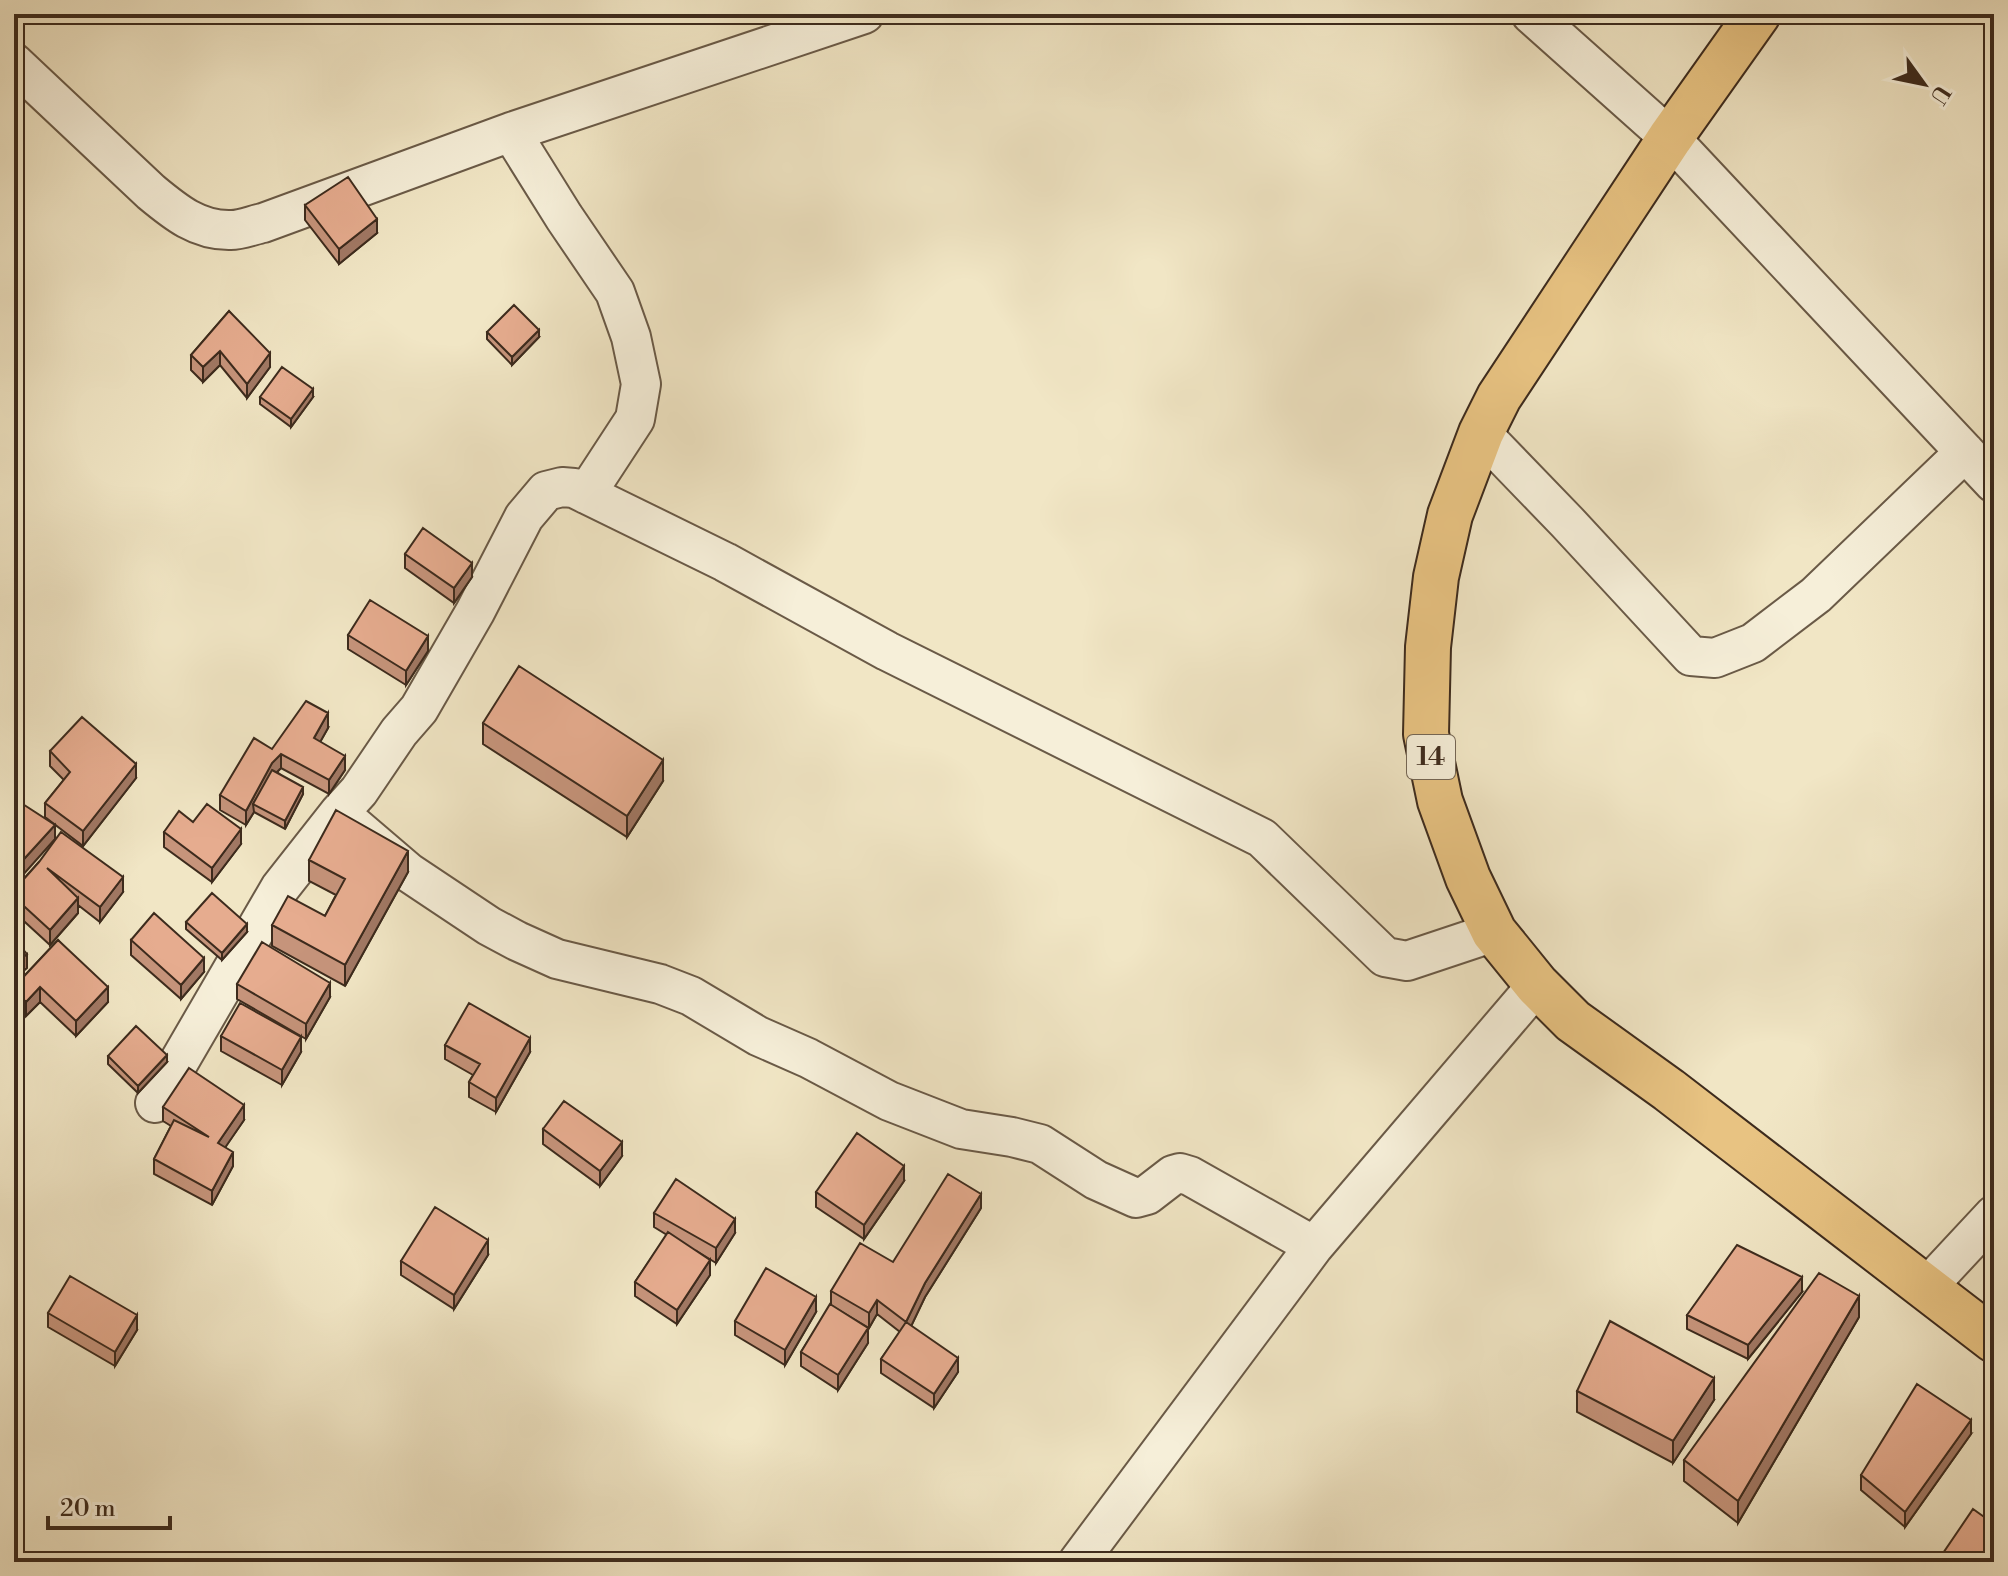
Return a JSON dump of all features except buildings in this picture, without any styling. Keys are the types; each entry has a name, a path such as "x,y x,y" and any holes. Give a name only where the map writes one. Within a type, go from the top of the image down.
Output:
{"highway":[{"name":"14","path":"1758,14 1670,138 1499,397 1481,433 1450,515 1436,577 1428,647 1426,734 1440,801 1468,878 1494,932 1537,985 1573,1021 1681,1099 1994,1340"}],"street":[{"path":"14,63 174,211 205,228 233,230 263,223 511,132 864,14"},
{"path":"1531,14 1670,138 1994,483"},
{"path":"511,132 615,292 631,337 641,384 635,419 586,494"},
{"path":"1481,433 1691,656 1715,658 1753,643 1816,595 1965,452"},
{"path":"155,1103 280,888 359,791 399,732 419,709 475,612 524,517 546,491 562,487 574,488 725,562 887,651 1262,838 1385,957 1407,961 1494,932"},
{"path":"339,813 423,882 489,926 557,959 660,984 691,996 758,1036 808,1058 889,1101 961,1129 1040,1144 1096,1180 1136,1198 1147,1195 1173,1175 1180,1173 1190,1176 1314,1246"},
{"path":"1078,1562 1314,1246 1537,985"},
{"path":"1926,1288 1994,1215"}]}
